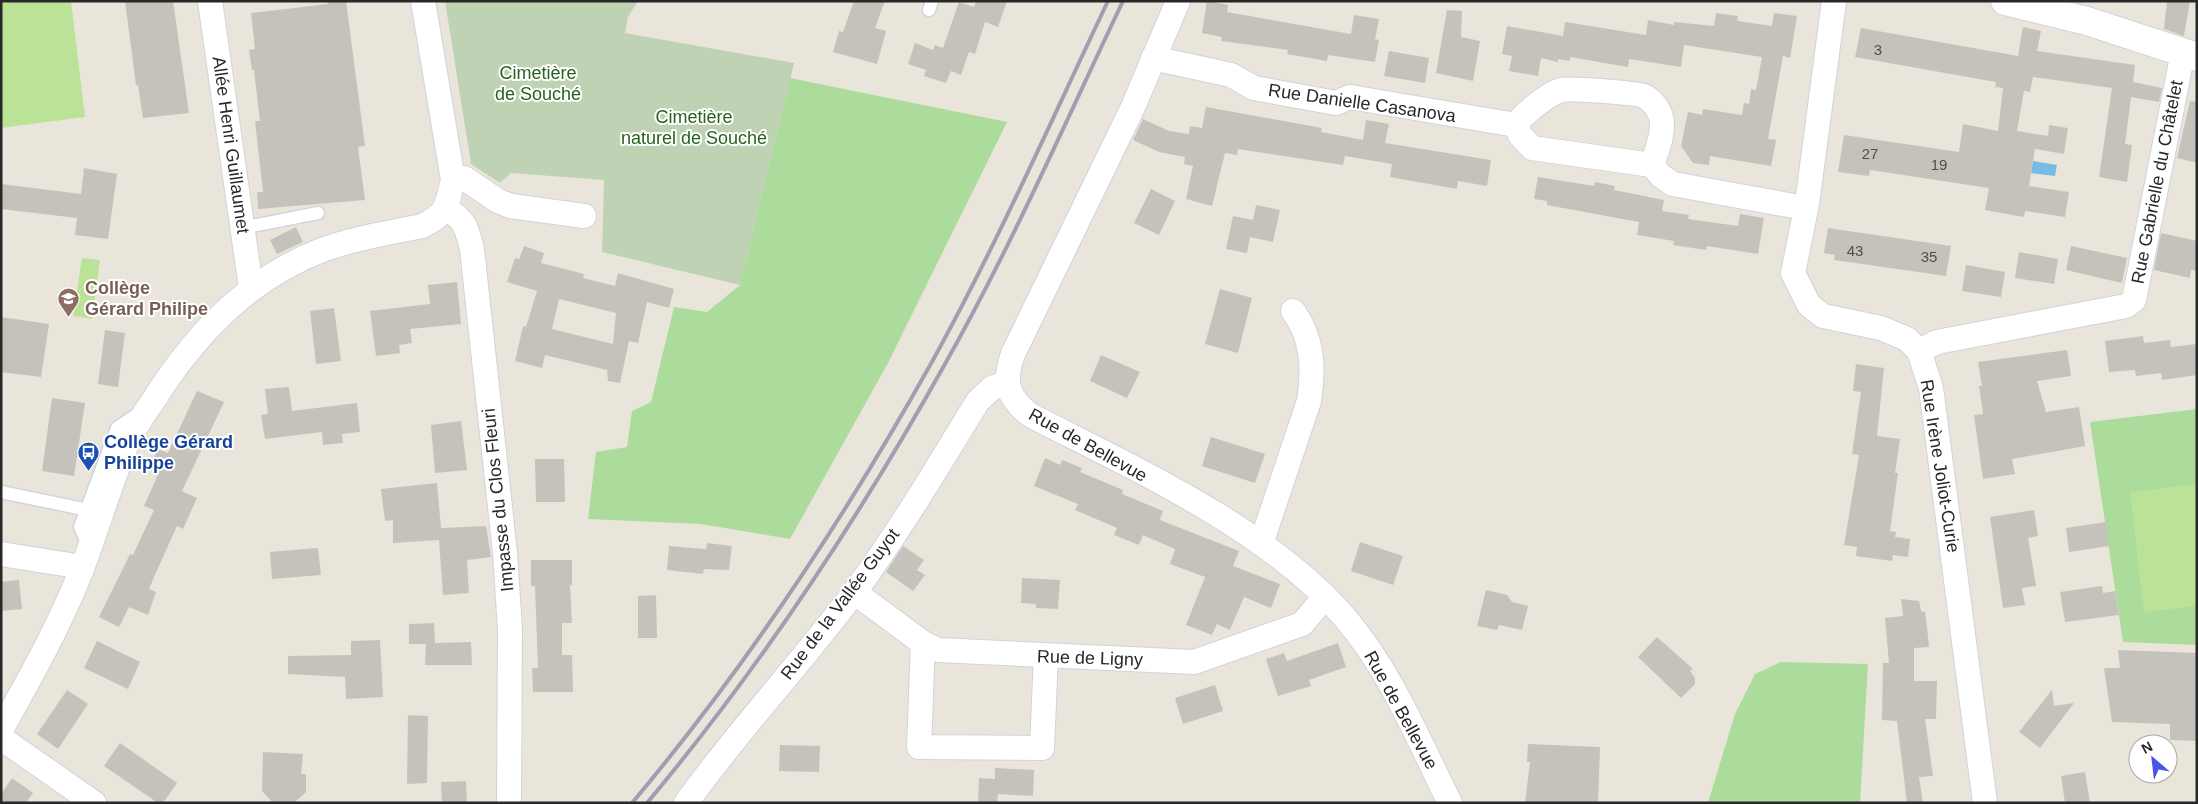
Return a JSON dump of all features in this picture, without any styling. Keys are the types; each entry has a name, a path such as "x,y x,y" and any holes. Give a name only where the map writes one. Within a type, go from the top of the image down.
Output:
{"street":[{"name":"Allée Henri Guillaumet","path":"210,1 251,288"},
{"path":"1,730 49,644 82,570 89,547 93,511 149,406 197,339 225,310 251,288 281,270 322,250 422,226 434,220 446,209 453,180 423,1"},
{"path":"1007,383 1008,369 1013,354 1133,107 1178,1"},
{"path":"1834,1 1805,208 1793,273 1809,305 1822,316 1881,328 1907,339 1919,351"},
{"path":"2005,1 2087,22 2190,54"},
{"name":"Rue Gabrielle du Châtelet","path":"1919,351 1938,342 2126,306 2134,300 2190,54"},
{"name":"Rue Danielle Casanova","path":"1153,58 1231,75 1254,88 1336,103 1350,97 1516,125"},
{"path":"1652,165 1658,148 1662,126 1661,116 1653,103 1644,95 1570,88 1558,91 1522,116 1516,125 1520,135 1532,148 1652,165 1661,176 1673,184 1805,208"},
{"path":"453,180 464,178 498,201 511,206 584,216"},
{"name":"Impasse du Clos Fleuri","path":"446,209 460,216 472,249 493,454 503,530 510,630 508,803"},
{"path":"1261,544 1309,401 1311,385 1307,333 1293,311"},
{"name":"Rue Irène Joliot-Curie","path":"1919,351 1930,388 1985,803"},
{"name":"Rue de Bellevue","path":"1007,383 1013,398 1030,415 1204,507 1261,544 1300,573 1346,619 1386,679 1450,803"},
{"name":"Rue de la Vallée Guyot","path":"686,803 725,749 854,592 894,536 978,400 992,388 1007,383"},
{"path":"1,554 70,565 82,570"},
{"name":"Rue de Ligny","path":"854,592 924,643 938,650 1194,662 1302,624 1325,597"},
{"path":"924,643 919,747 1042,748 1046,656"},
{"path":"1,738 94,803"}],"lane":[{"path":"242,228 318,213"},
{"path":"1,492 93,511"}],"green space":[{"path":"1,1 71,1 85,117 1,128"},
{"path":"445,1 638,1 628,17 625,33 794,63 740,285 602,252 604,180 511,173 500,183 471,164"},
{"path":"790,78 1007,122 888,363 790,539 701,524 588,519 596,452 627,447 632,411 651,402 674,307 707,312 740,285"},
{"path":"82,258 100,260 92,319 73,316"},
{"path":"2197,409 2197,645 2123,642 2090,422"},
{"path":"2197,484 2197,606 2144,612 2130,492"},
{"path":"1781,662 1868,664 1860,803 1708,803 1735,714 1755,674"}],"water":[{"path":"2033,161 2057,165 2055,176 2031,173"}],"building":[{"path":"125,1 173,1 189,113 143,118 138,85 136,85"},
{"path":"328,1 346,1 365,146 358,147 365,200 258,209 257,192 263,192 255,121 260,121 254,70 252,70 249,50 255,49 251,13 328,4"},
{"path":"854,1 885,1 875,28 886,31 877,64 833,52 839,31 843,32"},
{"path":"976,1 1007,1 998,27 985,22 975,54 969,52 961,75 951,71 946,83 924,76 926,70 908,64 915,43 933,50 935,45 943,48 959,2 974,7"},
{"path":"1207,1 1228,5 1227,12 1351,34 1354,15 1379,19 1375,39 1379,40 1375,62 1328,55 1327,61 1287,54 1288,50 1221,41 1222,37 1202,33"},
{"path":"2167,1 2190,1 2184,36 2164,29"},
{"path":"1447,10 1462,11 1461,37 1480,41 1473,81 1436,73"},
{"path":"1716,13 1738,16 1737,21 1772,26 1774,13 1797,16 1790,58 1783,56 1768,139 1776,140 1771,166 1710,156 1709,165 1693,163 1681,146 1688,112 1702,115 1703,109 1742,115 1744,103 1749,104 1751,89 1756,90 1762,57 1684,45 1681,67 1629,59 1628,67 1570,57 1570,61 1558,59 1558,62 1541,58 1538,76 1509,71 1512,56 1502,54 1507,26 1563,36 1565,22 1646,35 1648,20 1674,25 1674,22 1714,26"},
{"path":"2023,27 2041,31 2037,51 2135,65 2133,82 2162,88 2159,102 2131,97 2125,144 2132,145 2127,182 2099,177 2112,88 2033,77 2030,92 2024,91 2017,131 2048,136 2049,125 2068,128 2064,154 2035,149 2029,186 2069,192 2065,217 2025,211 2024,217 1985,210 1989,188 1870,170 1869,176 1838,172 1844,135 1959,152 1963,124 1998,131 2003,88 1995,87 1996,82 1855,57 1861,28 2018,56"},
{"path":"1389,51 1429,58 1425,83 1384,76"},
{"path":"2190,101 2197,102 2197,163 2177,158"},
{"path":"1206,107 1322,128 1321,132 1363,140 1366,120 1389,124 1385,143 1491,160 1487,186 1458,181 1457,189 1390,177 1392,164 1345,156 1343,165 1238,149 1237,155 1225,153 1212,206 1186,199 1193,166 1184,164 1185,157 1159,152 1133,140 1143,119 1169,131 1189,134 1190,126 1202,128"},
{"path":"84,168 117,174 108,239 75,235 77,218 1,209 1,184 81,194"},
{"path":"1538,177 1594,186 1595,182 1615,186 1614,190 1664,200 1662,211 1689,215 1688,219 1738,226 1740,214 1764,218 1758,254 1707,246 1706,250 1673,245 1674,241 1637,235 1639,222 1547,205 1547,201 1534,199"},
{"path":"1151,189 1175,201 1159,235 1134,223"},
{"path":"1256,205 1280,210 1273,242 1250,237 1247,253 1226,249 1233,216 1253,220"},
{"path":"296,227 303,242 277,254 270,240"},
{"path":"1828,228 1951,246 1946,276 1834,260 1835,255 1824,253"},
{"path":"2161,233 2197,241 2197,271 2191,270 2190,278 2154,270"},
{"path":"524,246 544,253 541,263 584,274 583,278 615,286 618,273 674,289 669,308 647,302 638,343 629,341 620,383 608,381 607,370 545,355 542,368 515,361 523,326 526,327 537,291 507,282 515,258 519,259","holes":["559,299 616,313 613,344 552,329"]},
{"path":"2071,246 2127,258 2122,283 2066,270"},
{"path":"2019,252 2058,259 2054,284 2015,278"},
{"path":"1966,265 2005,272 2001,297 1962,291"},
{"path":"457,282 461,324 410,329 412,343 399,345 400,353 376,356 370,311 430,304 428,285"},
{"path":"1220,289 1252,298 1238,353 1205,344"},
{"path":"334,308 341,361 316,364 310,311"},
{"path":"1,317 49,324 41,377 1,372"},
{"path":"105,330 125,333 118,387 98,384"},
{"path":"2143,336 2144,343 2170,340 2171,347 2197,344 2197,375 2162,380 2161,373 2136,376 2135,370 2109,372 2105,341"},
{"path":"2067,350 2071,376 2037,381 2046,412 2079,407 2085,446 2012,459 2015,474 1983,479 1974,415 1983,414 1979,386 1982,386 1978,362"},
{"path":"1101,355 1140,372 1127,398 1090,381"},
{"path":"1856,364 1884,368 1877,436 1900,439 1895,473 1898,473 1890,531 1896,532 1895,537 1910,539 1908,557 1893,555 1892,561 1856,556 1857,547 1844,545 1859,455 1852,454 1861,392 1853,391"},
{"path":"289,387 292,411 357,403 360,432 342,434 343,443 323,445 322,432 265,439 261,415 268,414 265,389"},
{"path":"197,391 224,402 182,491 197,498 183,529 177,526 149,589 156,592 148,615 129,607 119,627 99,617 130,554 133,555 154,510 144,506 161,468 151,464 158,449 168,453"},
{"path":"52,398 85,403 74,476 42,471"},
{"path":"461,421 467,470 435,473 431,425"},
{"path":"1211,437 1265,454 1255,483 1202,466"},
{"path":"1045,458 1060,465 1062,460 1082,468 1080,472 1123,490 1122,494 1163,511 1160,520 1239,551 1233,566 1280,584 1271,608 1244,597 1230,630 1217,624 1212,635 1186,625 1205,577 1170,564 1175,549 1143,535 1139,545 1114,535 1117,528 1075,510 1078,504 1034,486"},
{"path":"535,459 564,459 565,502 536,502"},
{"path":"437,483 441,528 486,526 491,557 467,560 469,593 443,595 439,540 393,543 393,520 385,521 381,489"},
{"path":"2034,510 2038,536 2028,538 2036,586 2022,588 2025,605 2003,608 1990,517"},
{"path":"2106,522 2109,546 2069,552 2066,528"},
{"path":"1360,542 1403,556 1393,585 1351,571"},
{"path":"707,543 732,546 729,570 704,569 703,574 667,570 669,546 706,549"},
{"path":"903,546 924,560 917,570 925,575 913,591 886,572"},
{"path":"318,548 321,575 272,579 270,552"},
{"path":"531,560 572,560 572,585 570,585 572,623 562,623 562,655 572,655 573,692 533,692 532,668 538,668 535,586 531,586"},
{"path":"1022,578 1060,580 1058,609 1036,608 1036,604 1021,603"},
{"path":"19,580 22,609 1,611 1,582"},
{"path":"2102,586 2103,593 2115,591 2119,615 2065,622 2060,592"},
{"path":"1486,590 1507,595 1512,602 1528,606 1522,630 1499,625 1497,630 1477,626"},
{"path":"656,595 657,638 638,638 638,596"},
{"path":"1901,599 1919,601 1921,611 1925,612 1929,647 1914,648 1914,681 1937,681 1936,719 1925,719 1933,776 1919,777 1923,803 1907,803 1897,721 1882,720 1883,663 1889,663 1885,618 1903,616"},
{"path":"434,623 435,643 471,642 472,665 425,665 426,644 409,644 409,624"},
{"path":"1657,637 1693,669 1690,671 1695,678 1695,684 1681,698 1638,657"},
{"path":"380,640 383,697 346,699 345,677 288,674 288,656 351,655 351,641"},
{"path":"97,641 140,662 128,689 84,668"},
{"path":"1338,643 1346,667 1309,680 1311,686 1278,696 1266,659 1284,653 1287,661"},
{"path":"2118,650 2197,653 2197,741 2178,740 2178,734 2170,734 2170,724 2112,722 2104,668 2120,668"},
{"path":"1215,685 1223,711 1183,724 1175,698"},
{"path":"67,690 88,704 58,749 37,734"},
{"path":"2052,690 2054,706 2074,703 2040,748 2019,732"},
{"path":"408,715 428,716 427,783 407,784"},
{"path":"120,743 177,783 163,803 158,803 104,766"},
{"path":"1528,744 1600,747 1598,803 1525,803 1530,762 1527,762"},
{"path":"780,745 820,746 819,772 779,771"},
{"path":"263,752 303,754 301,774 306,774 306,792 294,803 273,803 262,791"},
{"path":"995,768 1034,770 1033,796 998,794 997,803 978,803 979,778 995,779"},
{"path":"2085,772 2090,803 2065,803 2061,776"},
{"path":"12,778 33,793 26,803 1,803 1,794"},
{"path":"466,781 467,803 442,803 441,782"}],"railway":[{"path":"632,803 755,644 830,533 900,418 957,316 979,272 1108,1"},
{"path":"647,803 729,699 806,591 843,535 912,422 992,275 1123,1"}],"place":[{"name":"Collège Gérard Philipe","path":"69,317"},
{"name":"Collège Gérard Philippe","path":"88,471"}],"park label":[{"name":"Cimetière de Souché","path":"538,83"},
{"name":"Cimetière naturel de Souché","path":"694,127"}]}
